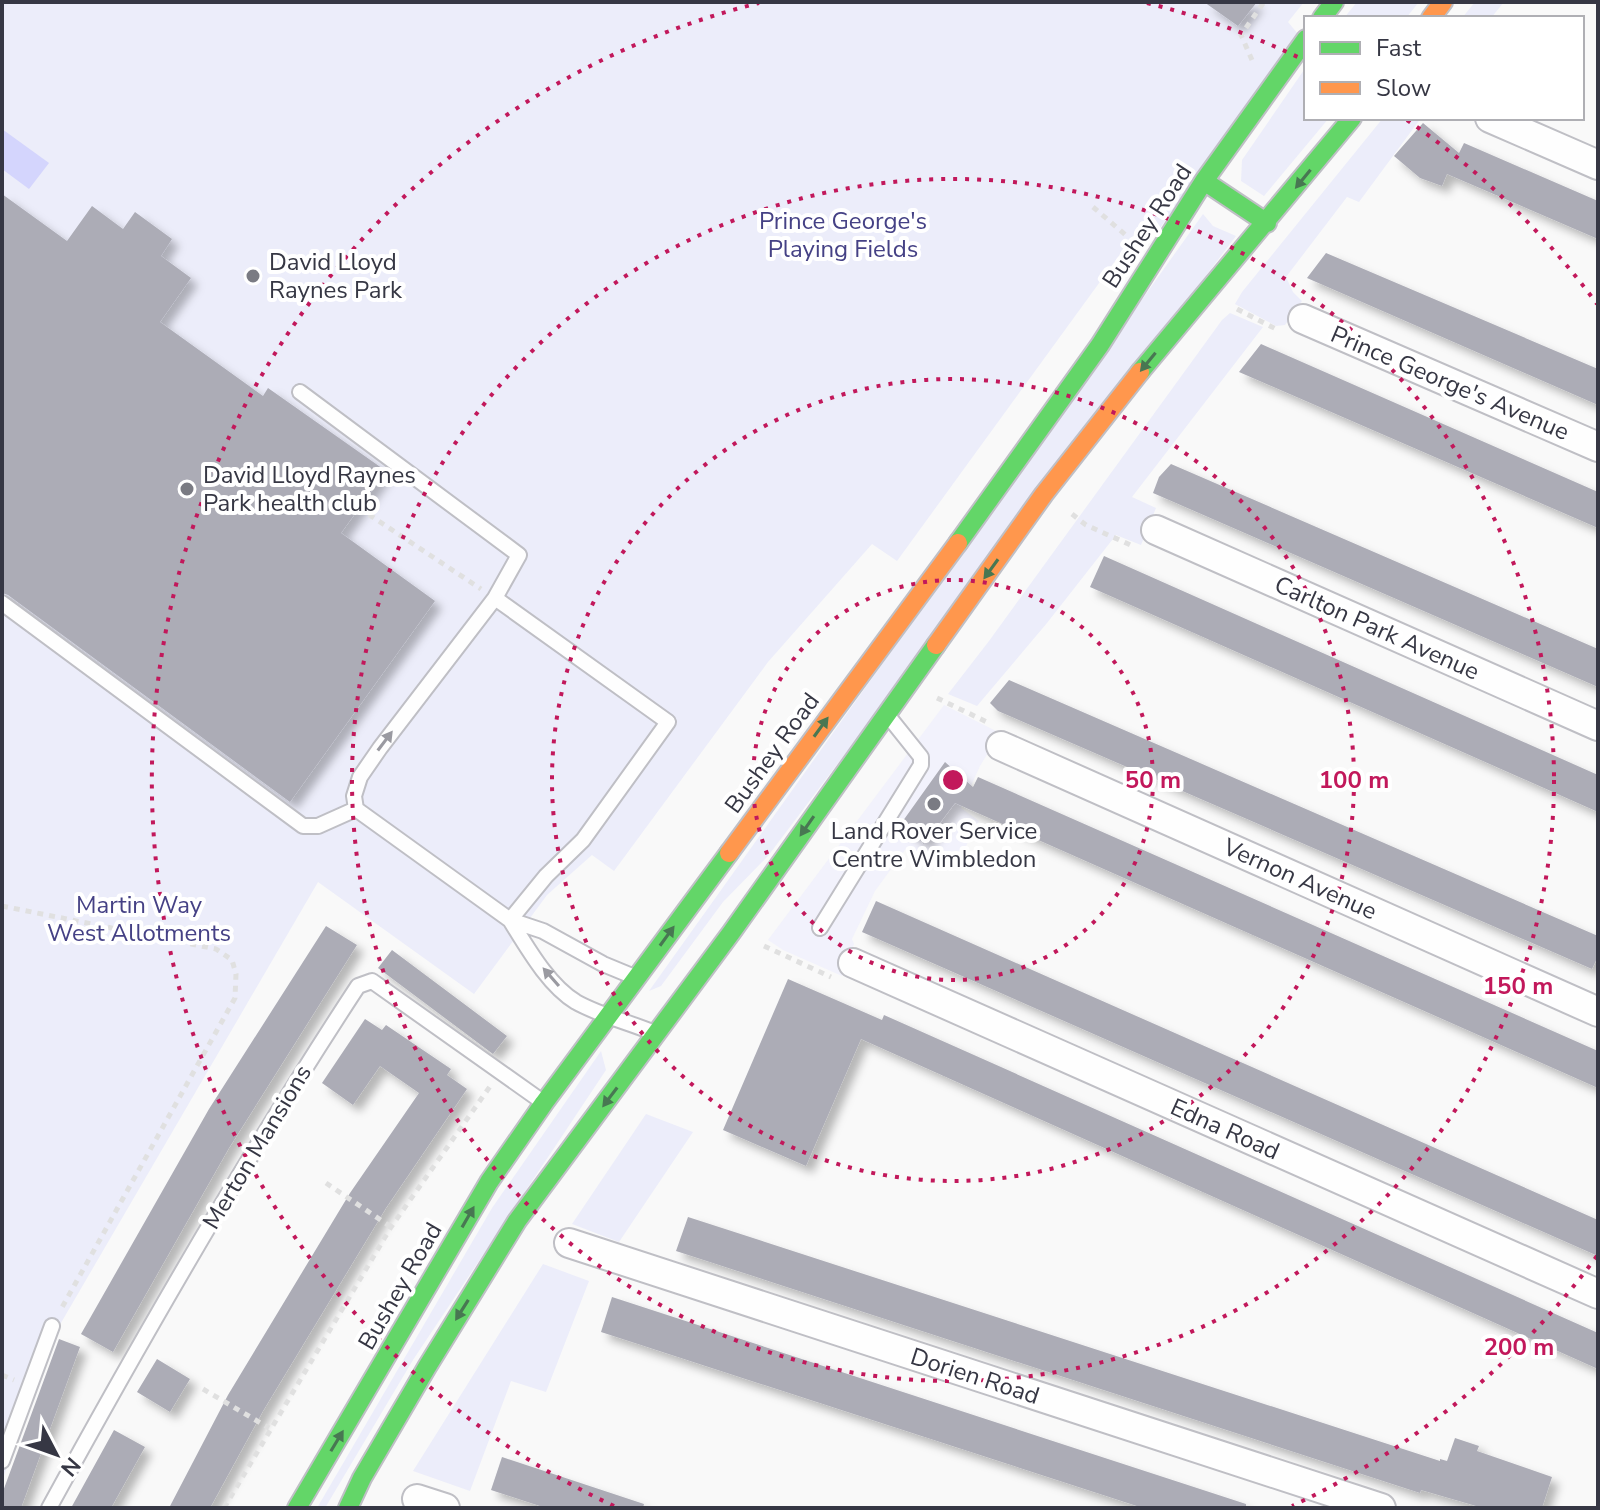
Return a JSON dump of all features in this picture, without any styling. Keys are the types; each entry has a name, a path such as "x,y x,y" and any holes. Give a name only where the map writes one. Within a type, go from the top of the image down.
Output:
{"main road":[{"name":"Bushey Road","path":"297,1508 489,1182 544,1103 1011,471 1100,345 1204,181 1304,42"},
{"path":"348,1508 362,1478 427,1367 517,1221 657,1034 1044,494 1153,356 1350,120"},
{"path":"1204,181 1267,223"}],"street":[{"path":"1495,120 1598,165"},
{"name":"Prince George's Avenue","path":"1303,319 1598,447"},
{"name":"Carlton Park Avenue","path":"1156,530 1598,726"},
{"name":"Vernon Avenue","path":"1001,746 1598,1012"},
{"name":"Edna Road","path":"853,963 1598,1294"},
{"name":"Dorien Road","path":"569,1243 1381,1508"},
{"path":"417,1499 445,1508"}],"lane":[{"path":"300,392 519,555 495,598 360,777 354,796 356,809 510,920 543,931 636,978"},
{"path":"495,598 668,722 583,840 546,876 510,920"},
{"path":"2,603 303,826 318,826 356,809"},
{"path":"820,928 921,765 921,757 886,713"},
{"path":"510,920 555,982 575,1001 657,1034"},
{"name":"Merton Mansions","path":"49,1508 286,1096 358,986 372,981 544,1103"},
{"path":"2,1461 52,1326"}],"path":[{"path":"1253,62 1241,35 1264,2"},
{"path":"1093,207 1155,257"},
{"path":"1230,306 1283,332 1294,329 1303,319"},
{"path":"359,508 495,598"},
{"path":"1072,514 1086,525 1148,551 1156,530"},
{"path":"932,697 1004,730 1001,746"},
{"path":"2,906 216,949 232,960 236,974 235,998 52,1326"},
{"path":"760,944 843,983 848,979 853,963"},
{"path":"224,1508 391,1227 500,1072"},
{"path":"326,1183 391,1227"},
{"path":"203,1389 269,1428"}],"shaded area":[{"name":"Land Rover Service Centre Wimbledon","path":"944,705 1000,733 980,766 961,808 979,821 954,869 905,850 875,891 852,939 854,944 842,976 783,950 768,940"}],"green space":[{"path":"2,2 1304,2 1288,22 1298,34 1155,235 1142,224 897,561 872,544 768,662 614,871 592,855 547,895 474,994 318,882 58,1328 2,1481"},
{"path":"1357,2 1419,2 1408,16 1346,16"},
{"path":"1475,2 1504,2 1493,16 1464,16"},
{"path":"1304,70 1304,120 1327,120 1264,196 1241,181 1242,160"},
{"path":"1381,120 1420,120 1359,202 1347,197 1286,277 1293,292 1302,301 1285,325 1276,326 1235,304"},
{"path":"1203,214 1213,226 1236,236 768,856 723,902 661,986 649,991"},
{"path":"1230,313 1263,327 1132,497 1156,508 1141,545 1116,535 977,706 948,694 1222,320"},
{"path":"601,1051 606,1070 413,1360 325,1508 317,1508 492,1208"},
{"path":"646,1114 693,1132 619,1242 572,1224"},
{"path":"543,1264 589,1281 546,1392 511,1381 470,1491 413,1471"}],"water":[{"path":"2,129 49,163 29,189 2,169"}],"building":[{"path":"1204,2 1257,2 1238,26"},
{"path":"1423,123 1459,153 1464,143 1598,201 1598,239 1447,174 1442,186 1420,178 1394,156"},
{"name":"David Lloyd Raynes Park health club","path":"2,194 67,241 92,206 123,229 135,212 172,239 161,256 191,278 160,322 263,396 268,388 386,471 341,533 435,601 290,802 2,593"},
{"path":"1326,253 1598,369 1598,405 1307,278"},
{"path":"1261,344 1598,492 1598,528 1239,372"},
{"path":"1171,464 1598,649 1598,687 1153,493 1159,477"},
{"path":"1104,556 1598,775 1598,812 1090,587"},
{"path":"1009,680 1598,936 1598,956 1592,969 998,711 990,703"},
{"path":"945,762 973,787 978,777 1598,1051 1598,1088 955,803 924,844 900,825"},
{"path":"876,901 1598,1220 1598,1256 862,932"},
{"path":"326,926 357,945 229,1148 113,1352 81,1334 209,1109"},
{"path":"392,950 507,1036 493,1054 378,968"},
{"path":"788,979 882,1020 884,1015 1598,1333 1598,1369 861,1039 806,1166 723,1130"},
{"path":"365,1019 382,1030 386,1025 451,1069 447,1075 467,1089 386,1208 263,1411 210,1508 169,1508 228,1395 350,1193 419,1093 380,1066 353,1105 322,1083"},
{"path":"688,1217 1440,1461 1447,1461 1455,1438 1479,1446 1477,1451 1552,1477 1542,1508 1483,1508 1421,1490 1420,1493 676,1251"},
{"path":"612,1297 1246,1504 1246,1508 1143,1508 601,1332"},
{"path":"59,1339 80,1347 21,1508 2,1508 2,1494"},
{"path":"157,1359 190,1379 170,1412 137,1392"},
{"path":"114,1430 145,1447 111,1508 71,1508"},
{"path":"502,1457 644,1504 643,1508 546,1508 491,1490"}],"traffic: fast":[{"path":"1324,16 1334,2"},
{"path":"958,543 1100,345 1204,181 1304,42"},
{"path":"1140,372 1350,120"},
{"path":"1204,181 1267,223"},
{"path":"348,1508 362,1478 427,1367 517,1221 731,933 936,645"},
{"path":"297,1508 489,1182 729,853"}],"traffic: slow":[{"path":"1432,16 1443,2"},
{"path":"936,645 1044,494 1140,372"},
{"path":"729,853 958,543"}],"place":[{"name":"David Lloyd Raynes Park","path":"253,276"},
{"name":"David Lloyd Raynes Park health club","path":"187,489"},
{"name":"Land Rover Service Centre Wimbledon","path":"934,804"}],"park label":[{"name":"Prince George's Playing Fields","path":"843,235"},
{"name":"Martin Way West Allotments","path":"139,919"}]}
